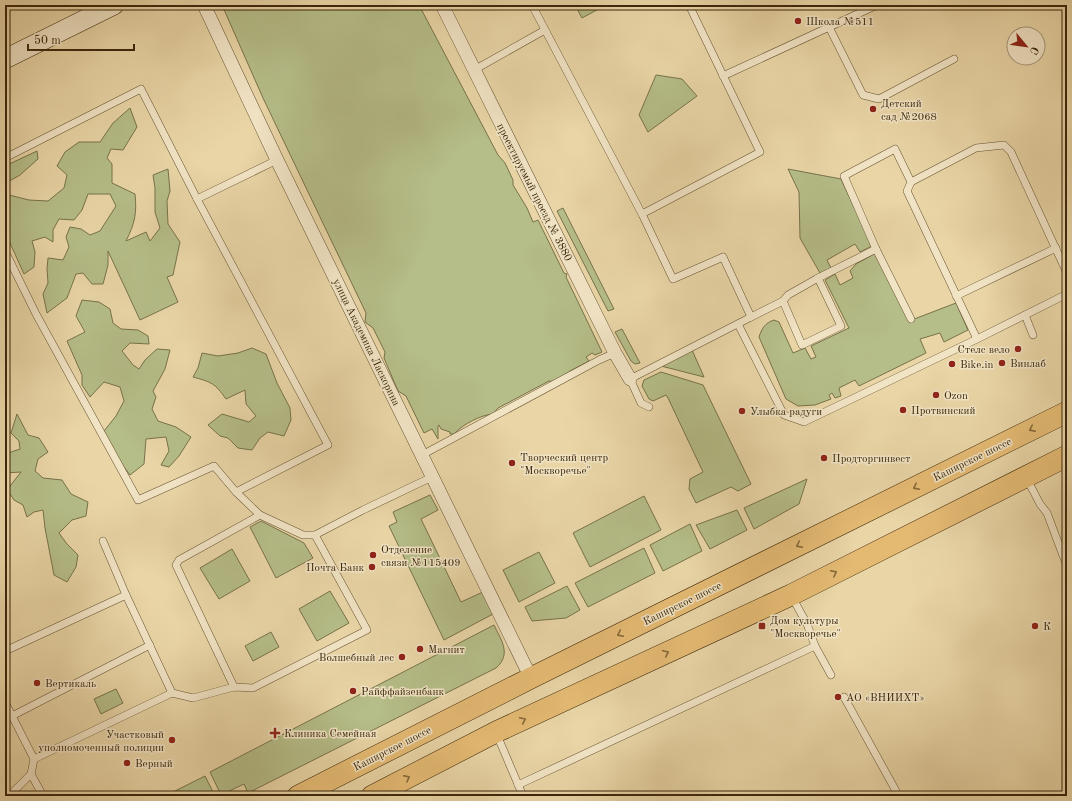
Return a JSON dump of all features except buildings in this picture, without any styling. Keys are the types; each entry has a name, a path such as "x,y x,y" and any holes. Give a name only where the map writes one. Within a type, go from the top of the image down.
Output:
{"main road":[{"path":"5,59 114,5"},
{"name":"Каширское шоссе","path":"298,796 531,678 1067,412"},
{"path":"372,796 496,732 791,594 1067,456"}],"street":[{"name":"улица Академика Ласкорина","path":"204,5 277,160 531,678"},
{"name":"проектируемый проезд № 3880","path":"442,5 615,353 630,379"}],"lane":[{"path":"532,5 642,214 673,278 723,257 751,317"},
{"path":"642,214 760,152 689,5"},
{"path":"723,76 877,5"},
{"path":"829,27 864,95 879,99 954,59"},
{"path":"474,70 545,30"},
{"path":"5,158 141,89 197,199 328,445 236,492"},
{"path":"977,339 907,191 911,182 976,148 1004,145 1011,152 1067,273"},
{"path":"911,182 895,149 844,176 876,249 911,319"},
{"path":"197,199 277,160"},
{"path":"956,296 1056,248"},
{"path":"649,407 641,403 630,379 783,301 788,295 818,278 876,249"},
{"path":"5,251 36,314 138,500 214,466 236,492 260,515 303,535 315,535 432,477"},
{"path":"783,301 802,345 841,326 818,278"},
{"path":"738,324 784,414 804,422 1067,294"},
{"path":"1025,315 1032,335"},
{"path":"422,455 615,353"},
{"path":"1026,477 1040,504 1047,513 1067,566"},
{"path":"234,687 176,565 179,560 260,515"},
{"path":"34,759 172,693 193,698 234,687 253,688 367,630 315,535"},
{"path":"103,541 126,595 172,693"},
{"path":"791,594 807,624 815,646 831,675"},
{"path":"5,651 126,595"},
{"path":"12,716 150,645"},
{"path":"518,785 815,646"},
{"path":"844,697 896,791"},
{"path":"5,702 34,759 31,774 8,796"},
{"path":"496,732 522,796"},
{"path":"31,774 43,796"}],"green space":[{"path":"222,5 419,5 498,155 505,163 513,180 513,185 527,208 533,222 538,220 564,273 567,274 566,277 602,352 595,355 592,353 586,357 589,361 570,371 558,382 549,381 498,408 493,414 483,416 467,424 454,434 450,434 450,432 441,429 439,425 438,439 432,429 424,433 406,396 398,391 384,358 385,352 373,328 365,322 366,313 263,98"},
{"path":"575,5 606,5 582,18"},
{"path":"656,75 682,79 697,96 648,132 639,115"},
{"path":"130,108 137,127 123,150 111,149 107,158 112,164 112,183 135,194 135,218 126,241 146,232 150,241 160,228 155,212 155,188 153,175 168,169 170,191 167,201 168,224 180,242 173,275 167,277 178,302 140,320 108,251 108,265 103,284 92,284 83,273 76,274 67,298 47,313 43,294 48,283 48,258 63,260 69,247 66,237 70,227 81,229 90,235 100,231 116,206 110,194 88,194 82,210 74,220 59,219 53,230 53,242 45,237 32,241 35,252 34,267 24,274 10,243 7,230 5,229 5,194 29,200 48,201 64,188 67,175 57,166 65,152 79,142 100,142 113,123"},
{"path":"37,151 38,159 20,175 6,183 5,193 5,166"},
{"path":"788,169 841,179 872,246 860,252 855,244 827,260 831,268 820,273 800,238 799,192"},
{"path":"563,208 614,309 608,311 557,211"},
{"path":"876,253 909,321 956,303 968,330 944,342 940,333 920,339 926,353 859,386 855,380 839,388 841,396 835,398 832,393 829,395 831,399 815,405 798,406 786,399 759,337 761,331 766,324 771,321 774,320 779,322 793,353 805,348 811,359 816,357 811,346 849,328 825,280 835,274 840,285 853,278 850,271 856,264"},
{"path":"82,300 99,302 110,309 113,323 121,329 138,330 148,336 149,344 130,343 122,351 133,365 139,369 145,360 157,349 170,350 165,369 153,391 156,397 152,409 158,421 176,427 191,437 179,456 169,467 161,465 169,451 166,437 146,439 144,464 130,475 118,459 104,431 116,416 124,401 120,387 104,382 90,397 82,385 82,375 67,341 85,332 76,316"},
{"path":"622,329 640,363 635,364 631,361 615,332"},
{"path":"252,348 266,354 277,383 290,408 291,420 284,436 268,432 260,438 252,450 238,448 228,438 220,436 208,425 222,414 249,422 256,416 246,404 245,390 226,399 212,384 193,377 198,368 202,353 218,356 238,353"},
{"path":"692,350 704,377 661,366"},
{"path":"661,372 703,385 751,484 738,491 731,487 696,503 689,489 690,479 703,472 666,395 653,401 649,399 642,386 644,380"},
{"path":"17,414 28,435 39,438 48,452 38,459 35,471 43,478 62,480 71,494 88,502 86,516 72,520 59,533 78,555 76,567 67,582 54,575 43,510 34,512 27,517 23,505 14,500 8,491 21,472 5,473 5,454 20,449 19,441 11,433"},
{"path":"807,479 799,504 754,529 744,508"},
{"path":"430,495 438,510 421,519 461,602 483,592 493,614 444,640 389,526 397,522 393,512"},
{"path":"644,496 661,530 590,567 573,533"},
{"path":"737,510 747,530 710,549 696,525"},
{"path":"261,521 304,543 313,558 276,578 250,527"},
{"path":"690,524 702,551 663,571 650,545"},
{"path":"644,548 655,573 588,607 575,583"},
{"path":"232,549 250,581 219,599 200,568"},
{"path":"539,552 555,583 519,602 503,570"},
{"path":"567,586 580,610 566,618 532,621 525,607"},
{"path":"330,591 349,623 317,641 299,609"},
{"path":"494,625 504,647 501,663 496,668 248,793 244,784 221,795 210,772"},
{"path":"271,632 279,647 253,661 245,646"},
{"path":"116,689 123,703 101,714 94,699"},
{"path":"205,776 215,796 175,796 173,792"}],"place":[{"name":"Школа №511","path":"798,21"},
{"name":"Детский сад №2068","path":"873,109"},
{"name":"Стелс вело","path":"1018,349"},
{"name":"Винлаб","path":"1002,363"},
{"name":"Bike.in","path":"952,364"},
{"name":"Ozon","path":"936,395"},
{"name":"Протвинский","path":"903,410"},
{"name":"Улыбка радуги","path":"742,411"},
{"name":"Продторгинвест","path":"824,458"},
{"name":"Творческий центр \"Москворечье\"","path":"512,463"},
{"name":"Отделение связи №115409","path":"373,555"},
{"name":"Почта Банк","path":"372,567"},
{"name":"Дом культуры \"Москворечье\"","path":"762,626"},
{"name":"К","path":"1035,626"},
{"name":"Магнит","path":"420,649"},
{"name":"Волшебный лес","path":"402,657"},
{"name":"Вертикаль","path":"37,683"},
{"name":"Райффайзенбанк","path":"353,691"},
{"name":"АО «ВНИИХТ»","path":"838,697"},
{"name":"Клиника Семейная","path":"275,733"},
{"name":"Участковый уполномоченный полиции","path":"172,740"},
{"name":"Верный","path":"127,763"}]}
